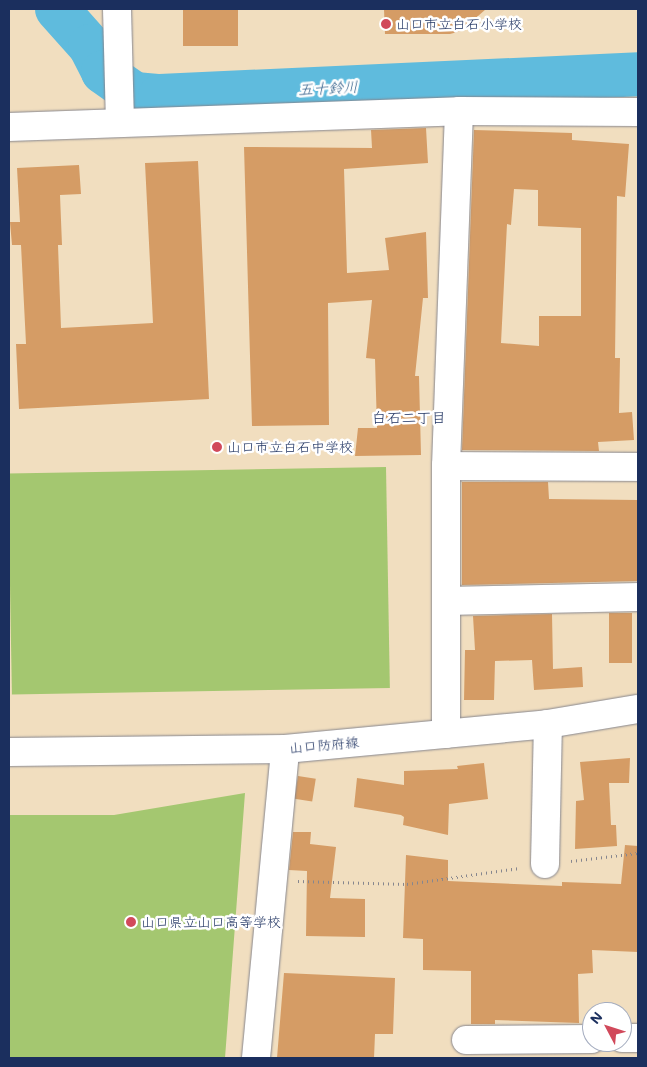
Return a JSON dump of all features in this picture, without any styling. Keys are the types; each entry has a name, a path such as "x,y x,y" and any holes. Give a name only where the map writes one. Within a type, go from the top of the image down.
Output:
{"street":[{"path":"117,9 120,114"},
{"path":"446,734 446,466 459,112"},
{"path":"9,127 120,114 638,112"},
{"path":"446,466 638,467"},
{"path":"447,601 638,597"},
{"name":"山口防府線","path":"9,752 285,749 548,724 638,709"},
{"path":"545,864 548,724"},
{"path":"256,1058 285,749"},
{"path":"466,1040 582,1038"}],"path":[{"path":"272,881 407,884 638,853"}],"green space":[{"path":"386,467 390,688 12,695 9,474"},
{"name":"山口県立山口高等学校","path":"245,793 225,1058 9,1058 9,815 114,815"}],"building":[{"path":"183,9 238,9 238,46 183,46"},
{"path":"384,9 486,9 461,31 450,34 385,34"},
{"path":"426,128 428,163 344,169 347,273 389,270 385,238 426,232 428,298 423,298 415,376 419,376 421,455 355,456 358,428 377,428 375,359 366,358 372,300 328,303 329,425 252,426 244,147 372,148 371,130"},
{"path":"474,130 572,133 572,140 629,144 625,197 617,196 615,358 620,358 619,413 632,412 634,440 598,442 599,451 462,450","holes":["514,189 538,190 538,226 581,228 581,316 539,316 539,346 501,343 507,224 511,225"]},
{"path":"198,161 209,399 19,409 16,344 26,344 21,245 12,245 10,222 20,222 17,168 79,165 81,194 60,195 62,245 58,245 61,328 153,323 145,163"},
{"path":"462,482 548,482 549,499 638,500 638,581 462,585"},
{"path":"609,613 632,613 632,663 609,663"},
{"path":"552,614 553,669 582,667 583,687 534,690 532,660 495,661 494,700 464,700 465,650 475,650 473,616"},
{"path":"630,758 629,783 609,783 611,825 616,825 617,846 575,849 576,801 584,800 580,762"},
{"path":"484,763 488,799 449,804 448,835 403,825 404,817 401,815 354,807 357,778 404,785 404,771 458,769 457,766"},
{"path":"298,776 316,779 312,802 294,799"},
{"path":"293,832 311,832 310,844 336,847 330,898 365,899 365,937 306,936 307,871 289,870"},
{"path":"625,845 638,846 638,952 592,950 593,973 578,974 579,1023 495,1020 495,1024 471,1024 471,971 423,970 423,939 403,938 406,855 448,860 448,881 562,886 562,882 621,884"},
{"path":"284,973 395,978 393,1034 375,1034 374,1058 277,1058"}],"waterway":[{"name":"五十鈴川","path":"57,9 90,46 103,72 135,94 160,96 638,74"}],"place":[{"name":"山口市立白石小学校","path":"386,24"},
{"name":"山口市立白石中学校","path":"217,447"},
{"name":"山口県立山口高等学校","path":"131,922"}],"district":[{"name":"白石二丁目","path":"409,418"}]}
